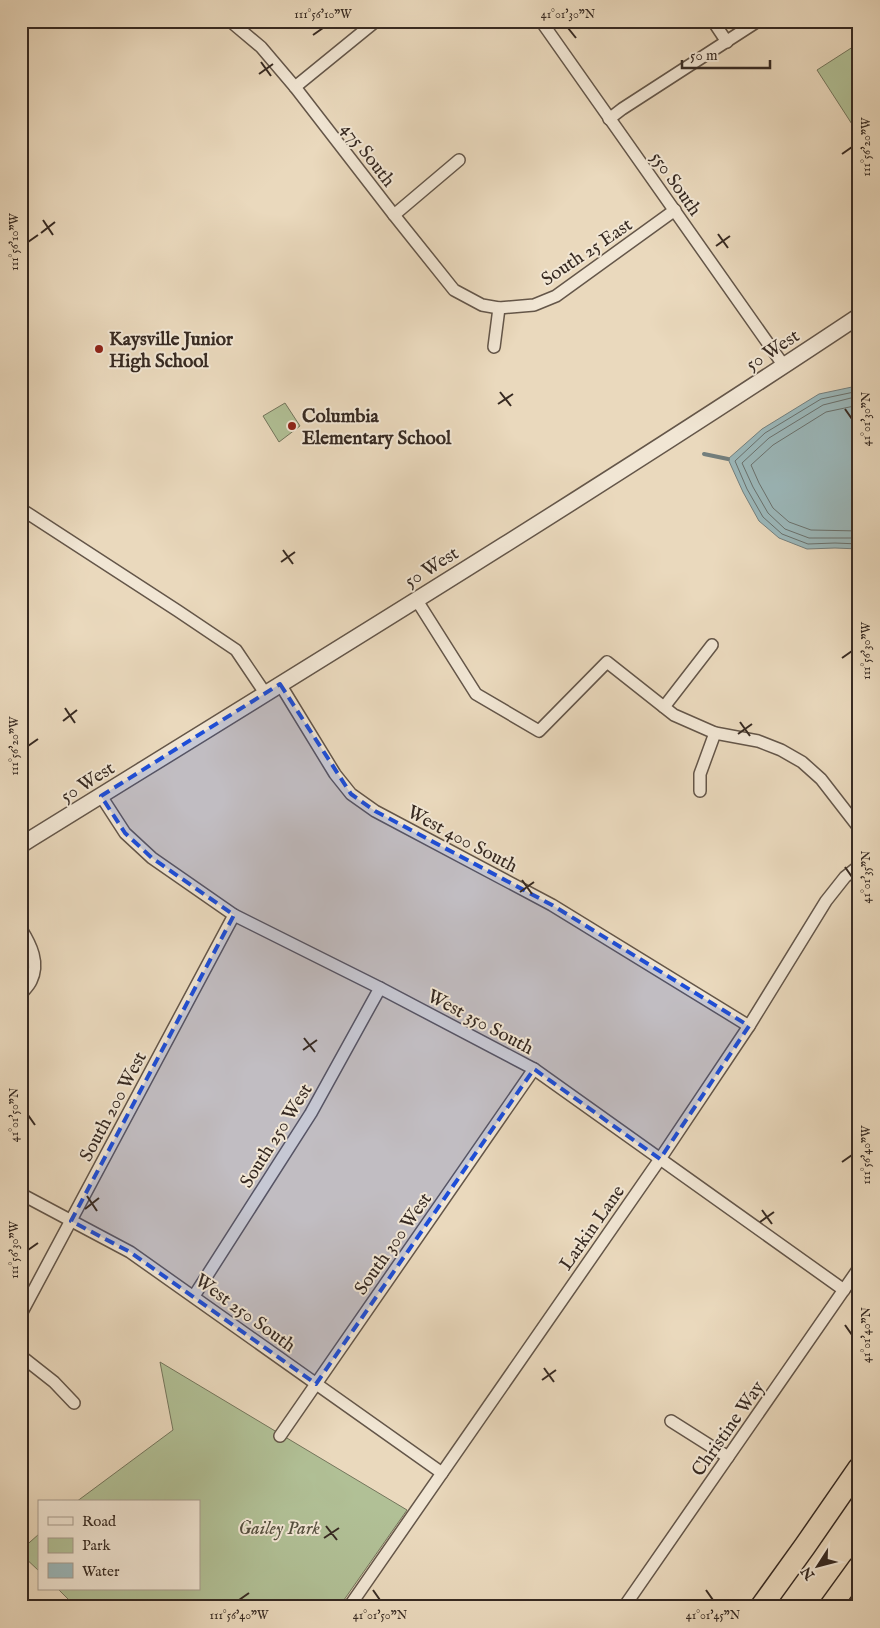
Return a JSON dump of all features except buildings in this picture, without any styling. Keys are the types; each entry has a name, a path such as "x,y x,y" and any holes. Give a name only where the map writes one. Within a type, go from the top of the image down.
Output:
{"highway":[{"path":"761,1607 859,1468"},
{"path":"830,1607 859,1567"}],"street":[{"name":"475 South","path":"230,21 260,47 295,88 454,290 482,305"},
{"path":"295,88 376,21"},
{"name":"550 South","path":"541,21 784,366"},
{"path":"713,21 726,42"},
{"path":"609,119 758,21"},
{"path":"394,215 460,160"},
{"name":"South 25 East","path":"482,305 499,308 534,305 556,296 674,210"},
{"path":"494,346 499,308"},
{"name":"50 West","path":"21,845 528,531 859,316"},
{"path":"21,510 236,650 265,693"},
{"path":"416,599 476,694 539,731 607,662 674,715 715,733 758,741 781,750 802,762 821,779 859,828"},
{"path":"664,707 712,645"},
{"name":"West 400 South","path":"280,684 335,774 352,794 375,811 552,905 749,1026"},
{"path":"700,791 700,774 715,733"},
{"name":"West 350 South","path":"101,796 125,833 152,858 234,915 380,988 534,1069 844,1290"},
{"name":"Larkin Lane","path":"350,1607 660,1159 749,1026 826,901 845,877 859,866"},
{"name":"South 200 West","path":"21,1314 234,915"},
{"path":"21,929 30,945 35,964 31,981 21,994"},
{"name":"South 250 West","path":"194,1296 312,1113 380,988"},
{"name":"South 300 West","path":"280,1436 534,1069"},
{"name":"West 250 South","path":"21,1194 130,1252 442,1473"},
{"name":"Christine Way","path":"624,1607 859,1268"},
{"path":"21,1356 54,1382 74,1403"},
{"path":"671,1421 728,1457"}],"highlighted area":[{"path":"280,684 351,794 375,811 552,905 749,1026 660,1159 534,1069 316,1384 130,1252 71,1221 234,915 152,858 125,833 101,796"}],"green space":[{"path":"859,43 859,135 817,70"},
{"path":"285,403 300,426 279,442 263,416"},
{"name":"Gailey Park","path":"160,1362 407,1510 339,1607 76,1607 59,1590 200,1590 200,1500 79,1500 173,1430"},
{"path":"38,1535 38,1570 21,1554 21,1550"}],"water":[{"path":"859,382 859,549 807,549 779,538 759,521 728,459 762,429 819,394 852,387"}],"waterway":[{"path":"704,454 728,459"}],"place":[{"name":"Kaysville Junior High School","path":"99,349"},
{"name":"Columbia Elementary School","path":"292,426"}]}
